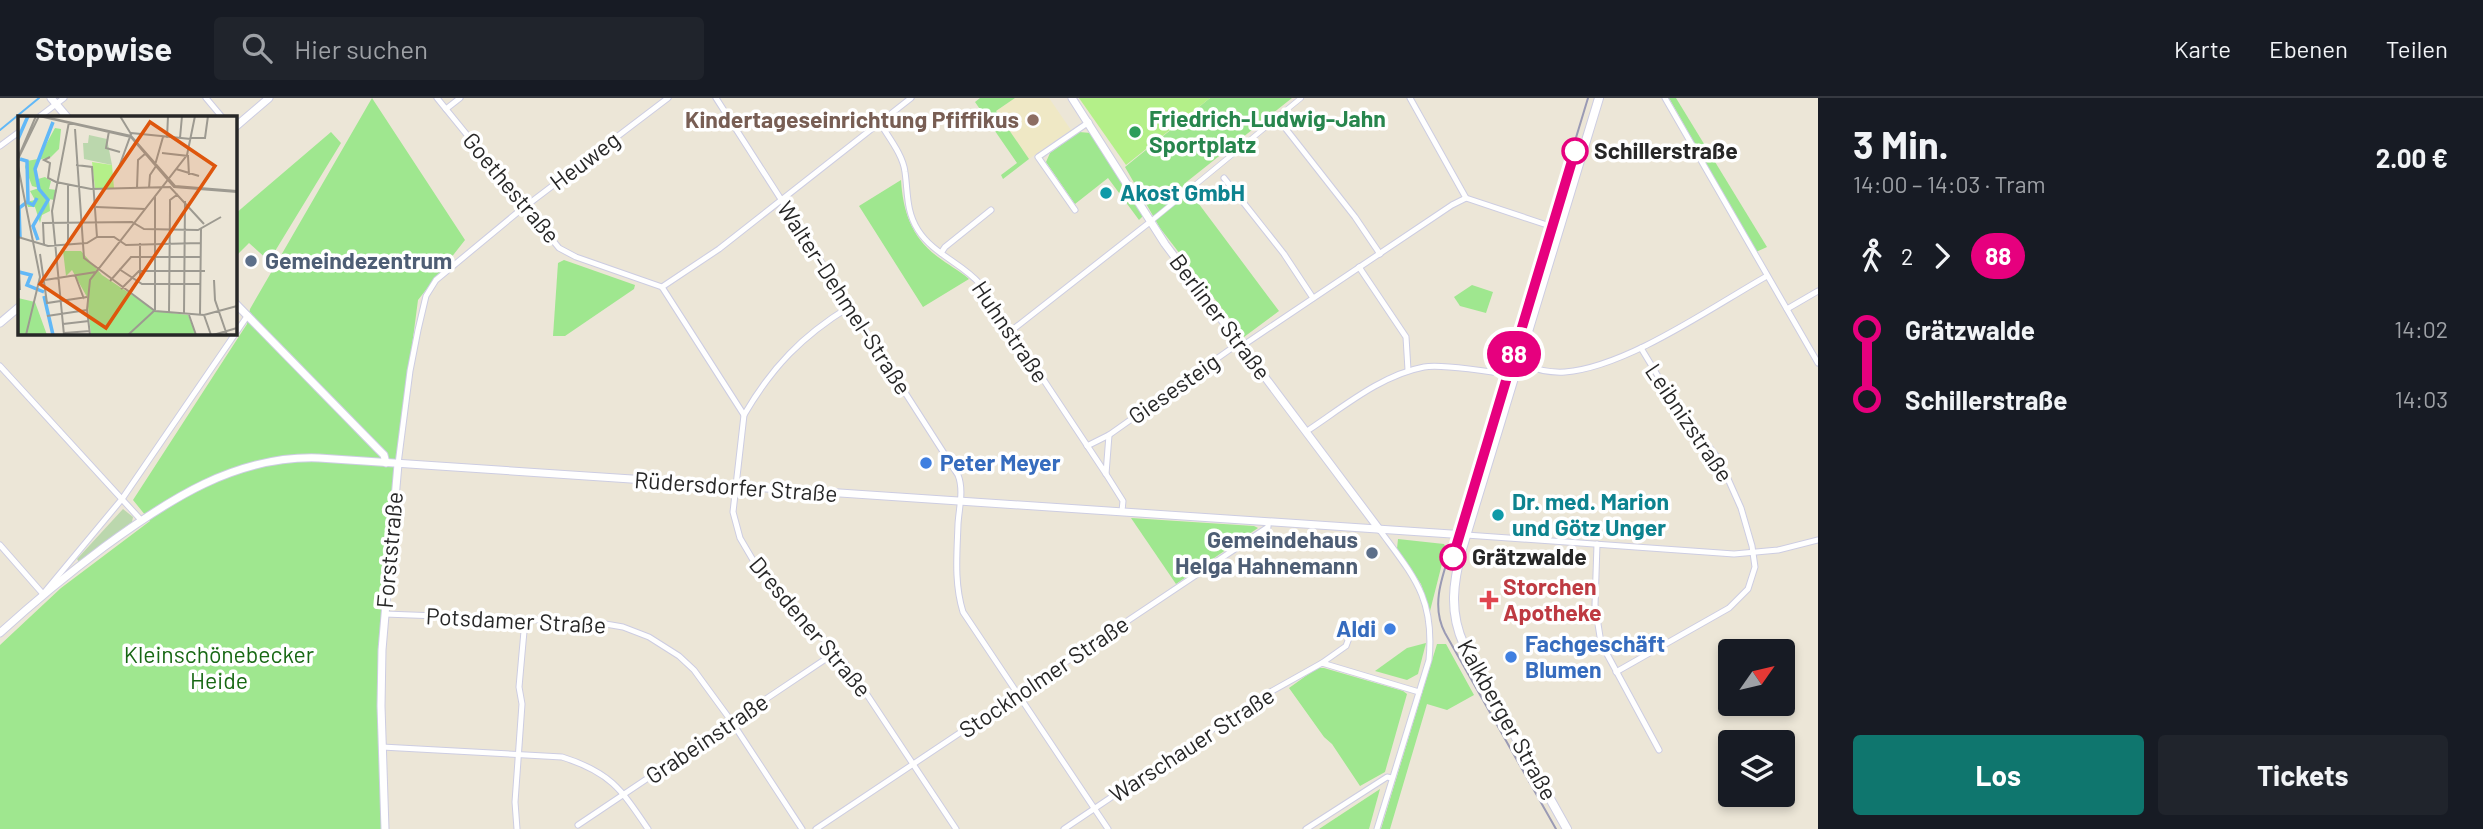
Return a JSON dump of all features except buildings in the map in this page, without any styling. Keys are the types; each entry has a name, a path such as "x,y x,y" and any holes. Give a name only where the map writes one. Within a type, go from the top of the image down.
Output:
{"main road":[{"path":"1466,536 1599,98"},
{"name":"Kalkberger Straße","path":"1466,536 1454,587 1453,608 1458,629 1469,654 1567,829"}],"street":[{"path":"40,116 54,101 64,98"},
{"path":"206,98 221,116"},
{"path":"236,126 269,98"},
{"name":"Goethestraße","path":"437,98 559,248 584,261 662,287"},
{"path":"446,109 460,98"},
{"name":"Heuweg","path":"439,278 668,98"},
{"name":"Walter-Dehmel-Straße","path":"716,98 958,475 960,501 956,566 961,605 977,635 1108,829"},
{"path":"744,415 662,287 719,249 911,98"},
{"name":"Berliner Straße","path":"1072,98 1150,222 1379,529"},
{"path":"1011,331 1301,98"},
{"path":"1410,98 1466,198 1559,229"},
{"path":"1665,98 1818,363"},
{"path":"54,101 66,116"},
{"path":"1075,210 1038,157 1089,122"},
{"name":"Huhnstraße","path":"880,123 902,162 908,205 913,220 927,241 974,278 1106,474 1123,501 1122,511"},
{"path":"1286,129 1355,217 1380,254"},
{"path":"0,146 18,133"},
{"path":"1224,178 1283,254 1313,298"},
{"name":"Giesesteig","path":"1087,446 1109,435 1240,345 1466,198"},
{"path":"941,253 991,210"},
{"path":"1359,267 1406,337 1408,370"},
{"path":"1518,362 1546,371 1563,372 1600,365 1641,348 1767,276"},
{"name":"Forststraße","path":"385,829 381,706 384,614 398,464 418,330 426,296 439,278"},
{"path":"1787,309 1818,291"},
{"path":"236,304 384,455 386,463"},
{"path":"735,486 744,415 767,379 791,351 819,326 849,307"},
{"path":"0,323 18,308"},
{"path":"236,333 248,315"},
{"path":"0,545 43,594 122,499 235,334"},
{"name":"Leibnizstraße","path":"1616,672 1729,608 1748,589 1755,567 1754,553 1741,508 1720,461 1670,396 1641,348"},
{"path":"0,366 141,520"},
{"path":"1307,431 1365,393 1408,370 1427,366 1514,376"},
{"name":"Giesesteig","path":"1106,474 1109,435"},
{"name":"Rüdersdorfer Straße","path":"0,633 43,594 141,520 211,480 268,461 301,457 1466,536"},
{"name":"Dresdener Straße","path":"735,486 734,524 749,555 771,585 836,652 854,675 956,829"},
{"name":"Stockholmer Straße","path":"816,829 1268,527 1268,522"},
{"path":"1377,829 1429,660 1430,642 1418,582 1379,529"},
{"path":"1466,536 1754,553 1818,540"},
{"path":"1597,544 1595,604 1601,643 1659,750"},
{"name":"Potsdamer Straße","path":"384,614 606,624 636,631 656,640 694,670 732,722 802,829"},
{"path":"517,829 515,802 523,704 519,687 526,620"},
{"name":"Warschauer Straße","path":"1064,829 1256,700 1322,663 1346,646 1349,638 1346,632"},
{"name":"Grabeinstraße","path":"578,825 836,652"},
{"path":"1322,663 1419,692"},
{"path":"382,747 562,757 602,773 625,793 648,829"},
{"path":"1306,829 1380,781 1387,777 1392,778"}],"shaded area":[{"name":"Kindertageseinrichtung Pfiffikus","path":"1015,98 1049,98 1071,130 1029,159 996,111"}],"green space":[{"name":"Kleinschönebecker Heide","path":"372,98 465,240 418,300 389,521 378,692 382,829 0,829 0,645 61,588 150,521 133,500 247,324 250,309"},
{"path":"980,98 1015,98 996,111 1029,159 1003,179 1001,175 1017,163 975,102"},
{"name":"Friedrich-Ludwig-Jahn Sportplatz","path":"1079,98 1210,98 1126,165"},
{"path":"1210,98 1292,98 1184,184 1279,311 1244,337 1160,228 1125,167"},
{"path":"1669,98 1676,98 1767,247 1756,252"},
{"path":"331,132 341,143 269,261 249,243 236,256 236,213"},
{"path":"1079,132 1091,133 1143,216 1139,220 1108,178 1075,204 1046,162 1050,153"},
{"path":"901,180 906,213 921,241 969,279 923,307 859,206"},
{"path":"564,260 635,285 634,289 565,336 553,336 558,263"},
{"path":"1472,285 1493,292 1486,313 1460,306 1454,297"},
{"path":"123,509 133,517 132,522 79,562 77,559"},
{"path":"1131,518 1254,526 1258,528 1176,584"},
{"path":"1398,539 1444,544 1446,548 1430,611 1421,584 1397,549"},
{"path":"1426,643 1418,674 1407,680 1375,671 1407,648"},
{"path":"1437,644 1446,644 1474,695 1447,710 1427,704 1390,829 1381,829"},
{"path":"1317,668 1407,694 1385,772 1360,786 1289,688"},
{"path":"1380,789 1369,829 1319,829"}],"waterway":[{"path":"0,130 39,98"}],"tram line":[{"path":"1556,829 1445,633 1438,609 1444,571 1588,98"},
{"name":"88","path":"1453,557 1575,151"}],"place":[{"name":"Kindertageseinrichtung Pfiffikus","path":"1033,120"},
{"name":"Friedrich-Ludwig-Jahn Sportplatz","path":"1135,132"},
{"name":"Schillerstraße","path":"1575,151"},
{"name":"Akost GmbH","path":"1106,193"},
{"name":"Gemeindezentrum","path":"251,261"},
{"name":"Peter Meyer","path":"926,463"},
{"name":"Dr. med. Marion und Götz Unger","path":"1498,515"},
{"name":"Gemeindehaus Helga Hahnemann","path":"1372,553"},
{"name":"Grätzwalde","path":"1453,557"},
{"name":"Storchen Apotheke","path":"1489,600"},
{"name":"Aldi","path":"1390,629"},
{"name":"Fachgeschäft Blumen","path":"1511,657"}]}
